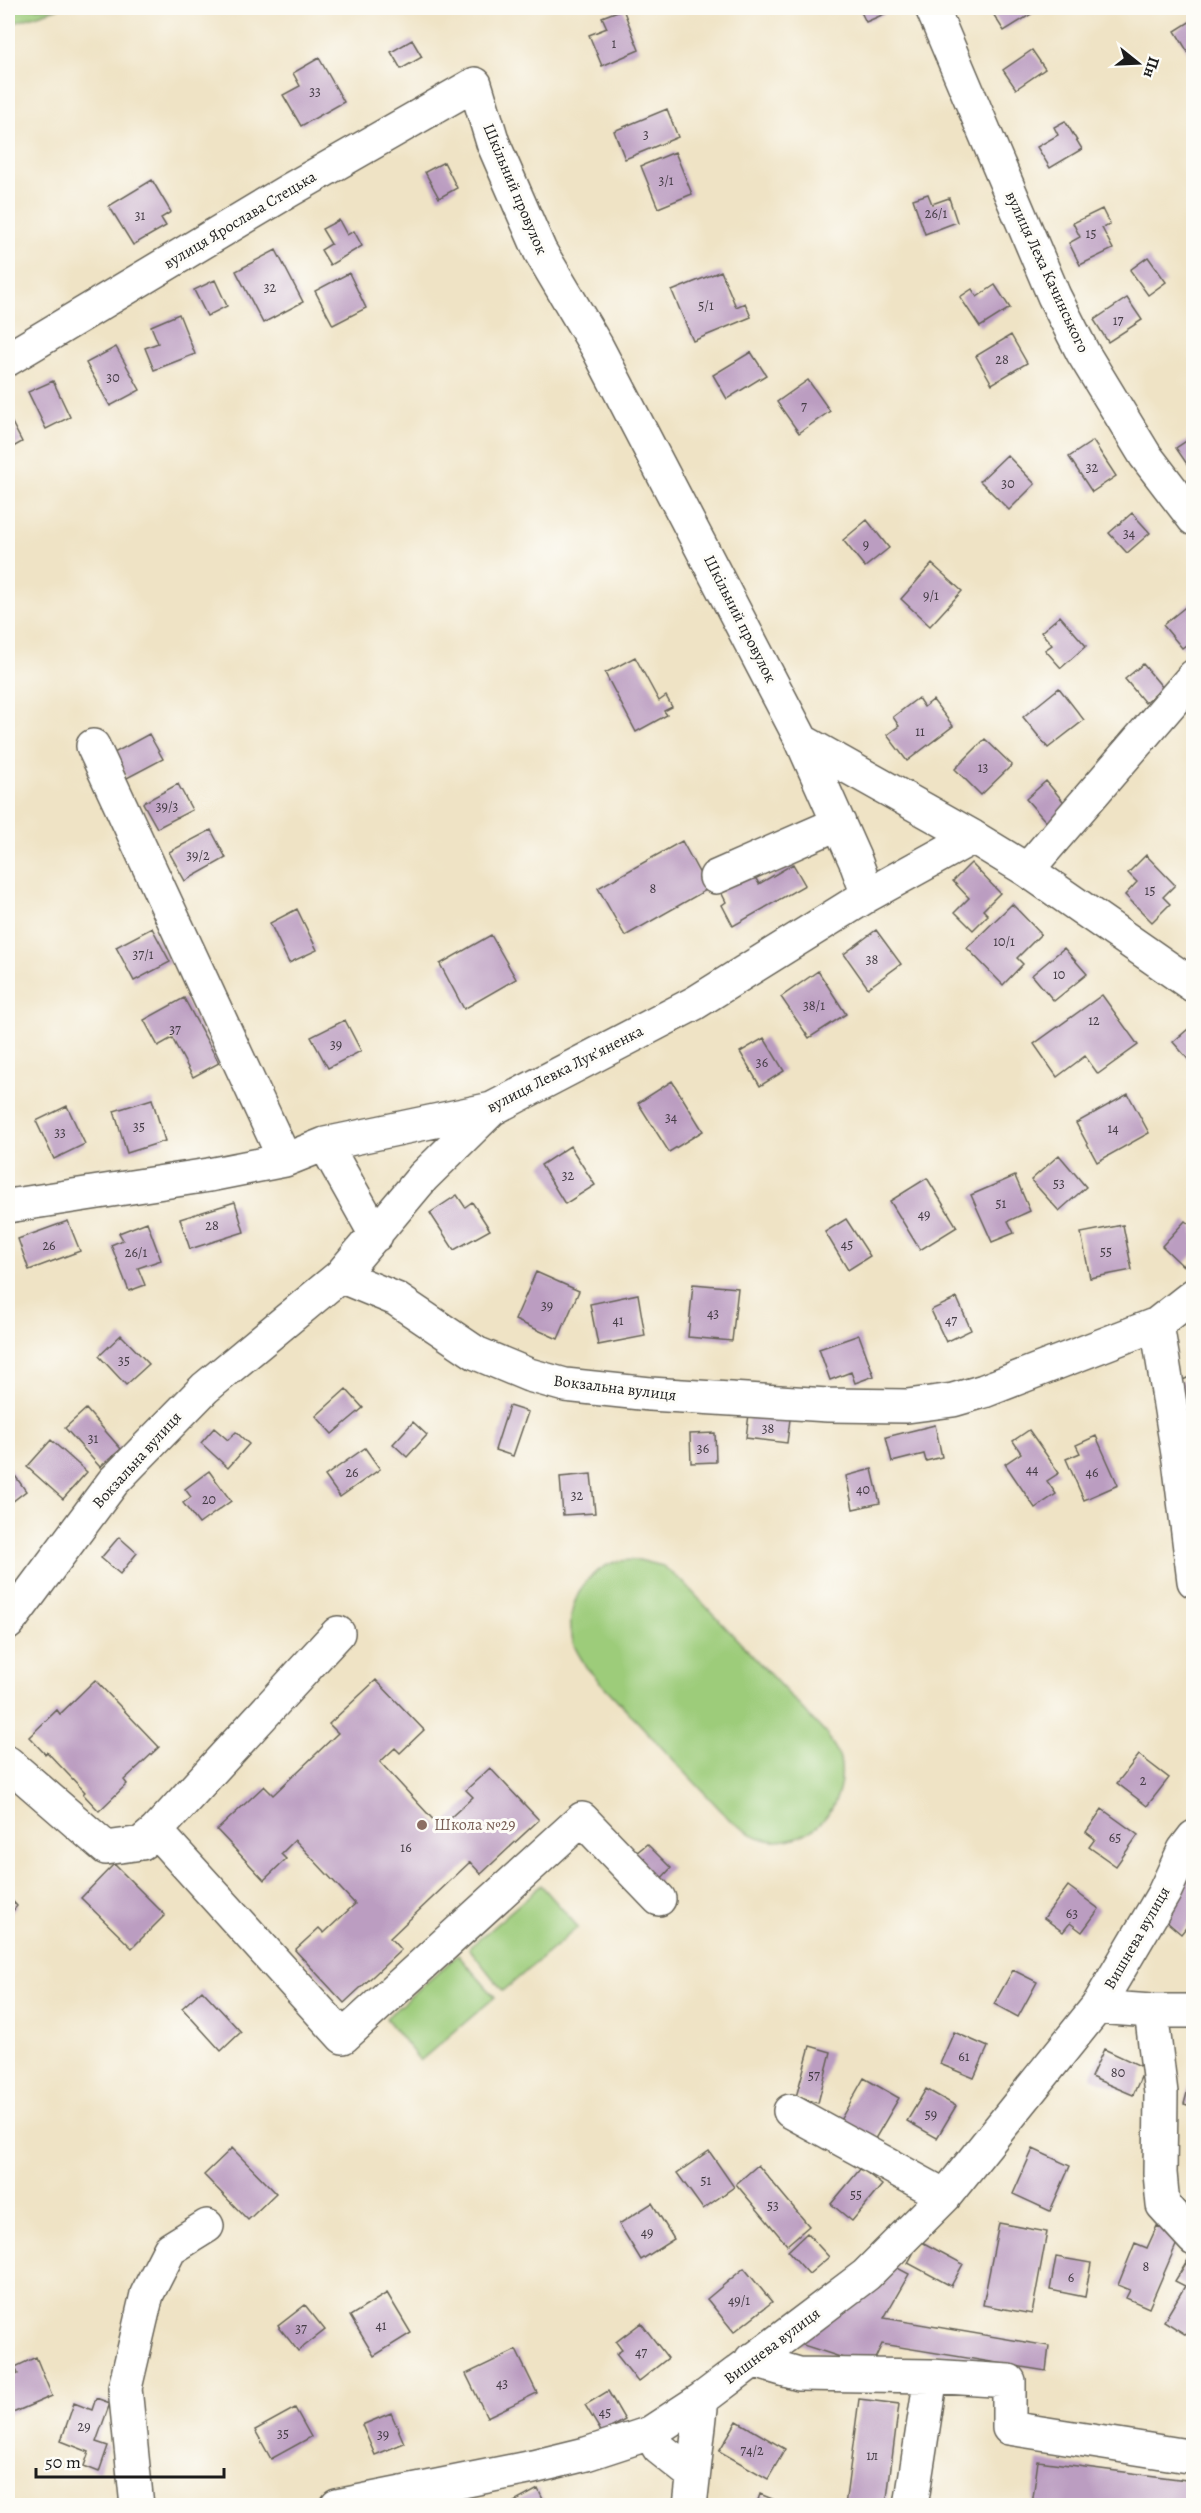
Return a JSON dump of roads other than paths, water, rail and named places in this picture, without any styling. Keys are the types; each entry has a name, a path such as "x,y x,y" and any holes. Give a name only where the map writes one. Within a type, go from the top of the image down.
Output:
{"street":[{"name":"вулиця Леха Качинського","path":"932,8 1045,276 1078,343 1145,455 1194,519"},
{"name":"вулиця Ярослава Стецька","path":"8,359 288,191 475,84"},
{"name":"Шкільний провулок","path":"475,84 493,143 540,251 597,347 802,741 868,895"},
{"path":"1027,870 1194,676"},
{"path":"802,741 1027,870 1194,986"},
{"path":"93,746 285,1160"},
{"path":"716,877 839,823"},
{"name":"вулиця Левка Лукʼяненка","path":"8,1206 209,1175 285,1160 325,1144 492,1109 695,1003 868,895 973,837"},
{"path":"340,1276 423,1177 492,1109"},
{"path":"325,1144 376,1235"},
{"name":"Вокзальна вулиця","path":"8,1623 113,1482 205,1388 340,1276 396,1299 476,1353 529,1375 565,1385 650,1394 828,1405 907,1406 953,1400 1035,1373 1157,1324 1194,1295"},
{"path":"1157,1324 1177,1450 1194,1581"},
{"path":"8,1763 106,1848 142,1843 156,1831 338,1633"},
{"path":"156,1831 343,2037 582,1819 659,1899"},
{"name":"Вишнева вулиця","path":"337,2505 532,2467 586,2454 650,2433 702,2399 866,2275 945,2196 1097,2007 1164,1893 1184,1850 1194,1837"},
{"name":"Вишнева вулиця","path":"1097,2007 1194,2011"},
{"path":"1151,2011 1161,2093 1160,2173 1163,2205 1194,2239"},
{"path":"790,2111 945,2196"},
{"path":"137,2505 125,2388 147,2294 170,2249 207,2226"},
{"path":"751,2361 799,2374 931,2376 1009,2381 1009,2428 1194,2457"},
{"path":"911,2505 931,2376"},
{"path":"692,2490 702,2399"},
{"path":"650,2433 692,2490"}],"place":[{"name":"Школа №29","path":"422,1825"}]}
